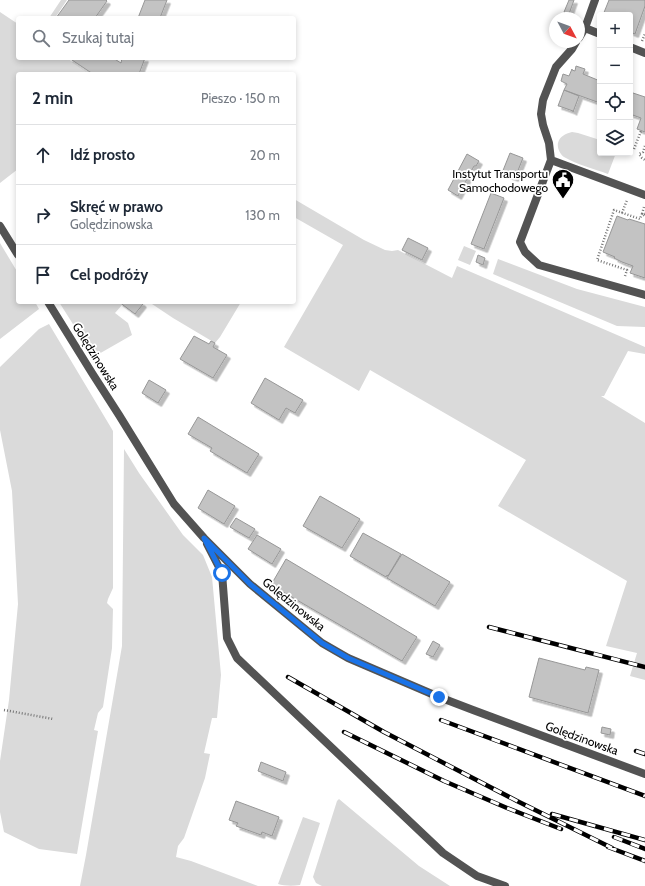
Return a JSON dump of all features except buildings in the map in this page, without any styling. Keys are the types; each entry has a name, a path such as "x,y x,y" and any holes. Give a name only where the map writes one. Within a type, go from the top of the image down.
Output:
{"lane":[{"path":"595,0 585,28 597,33"},
{"path":"573,48 556,67 543,100 541,114 549,143 551,160 520,242 525,252 539,265 645,295"},
{"path":"632,48 645,53"},
{"path":"551,160 645,195"},
{"path":"0,226 16,252"},
{"name":"Golędzinowska","path":"49,304 174,504 204,538 250,584 322,643 348,658 473,710 645,774"},
{"path":"204,538 222,573 227,638 237,658 443,853 477,876 505,886"}],"path":[{"path":"634,149 641,130"},
{"path":"645,146 643,152 639,154 645,160"},
{"path":"622,213 627,200"},
{"path":"625,276 626,270 597,260 614,210 640,219 644,215 644,207"},
{"path":"4,710 53,719"}],"shaded area":[{"path":"61,0 67,0 56,16 50,16"},
{"path":"0,12 16,23 16,60 70,60 87,72 16,72 16,171 0,183"},
{"path":"572,132 578,133 597,139 597,156 615,156 608,174 564,157 559,151 558,143 563,136"},
{"path":"296,200 364,240 385,250 398,250 452,278 457,266 645,347 645,354 628,351 604,396 601,396 645,423 645,680 630,676 637,653 606,646 627,581 498,506 526,460 370,370 359,391 284,347 343,245 296,218"},
{"path":"0,243 16,270 16,304 36,304 39,309 0,339"},
{"path":"464,246 476,251 470,265 458,260"},
{"path":"498,259 577,289 645,307 645,327 617,326 493,274"},
{"path":"60,304 121,304 122,305 115,313 128,323 132,335 97,355 90,351"},
{"path":"152,304 240,304 215,343"},
{"path":"49,324 113,431 113,588 107,603 113,609 112,648 103,707 98,713 94,730 98,731 77,854 39,849 4,832 0,812 0,761 9,700 18,604 12,491 0,430 0,367 39,329"},
{"path":"124,449 139,473 183,535 203,555 212,577 221,675 217,718 212,718 204,753 210,754 205,778 184,838 178,846 176,857 191,861 258,886 80,886 122,646"},
{"path":"339,799 419,866 450,886 322,886 316,883 313,877 337,801"},
{"path":"303,817 320,823 300,885 289,886 278,884"}],"railway":[{"path":"489,627 645,667"},
{"path":"288,677 384,732 612,848"},
{"path":"441,720 645,796"},
{"path":"344,732 444,781 561,829"},
{"path":"636,751 645,754"},
{"path":"552,814 645,840"},
{"path":"614,837 645,849"},
{"path":"608,847 645,861"}],"place":[{"name":"Instytut Transportu Samochodowego","path":"563,200"}],"route":[{"path":"222,573 204,538 250,584 322,643 348,658 439,697"}]}
